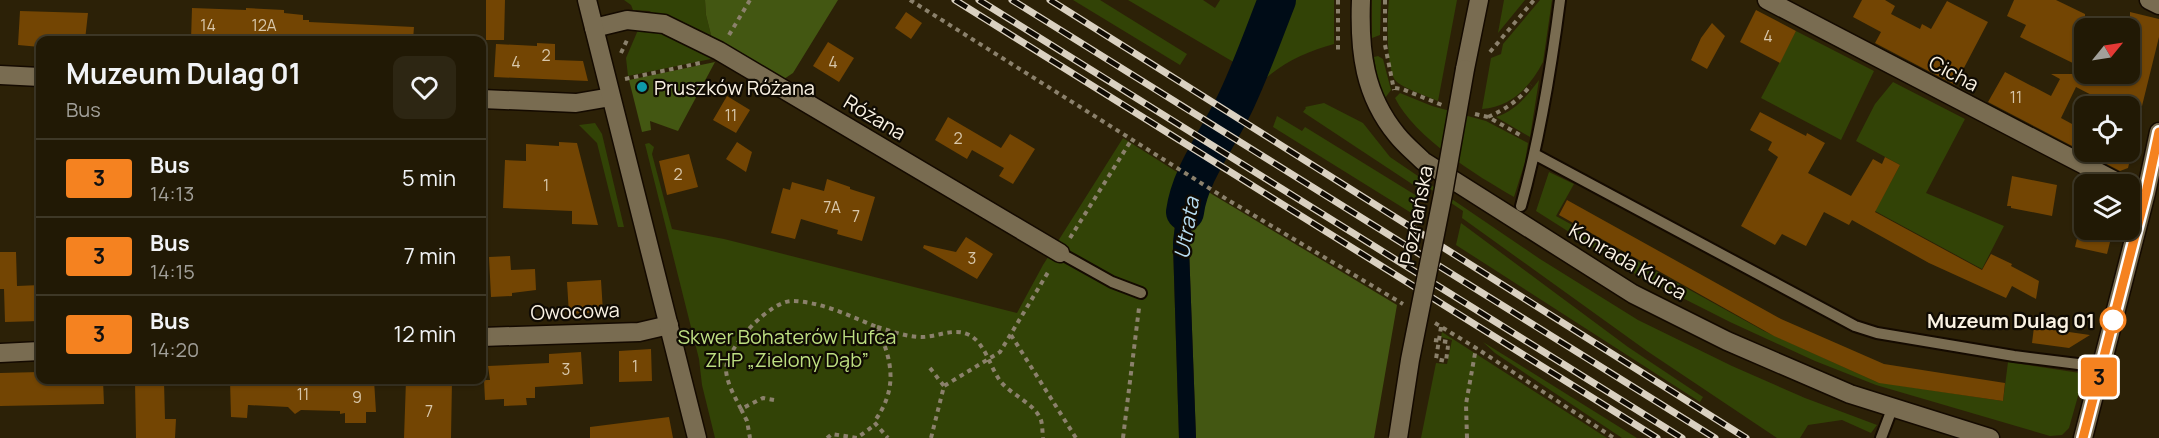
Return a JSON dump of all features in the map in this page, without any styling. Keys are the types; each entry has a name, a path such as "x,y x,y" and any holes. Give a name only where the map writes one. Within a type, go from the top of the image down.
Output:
{"street":[{"path":"587,0 697,438"},
{"name":"Konrada Kurca","path":"1361,0 1360,26 1365,76 1377,107 1397,136 1423,161 1633,294 1727,341 1851,394 1892,409 1990,438"},
{"name":"Poznańska","path":"1398,438 1406,379 1479,0"},
{"name":"Cicha","path":"1767,0 2102,174"},
{"path":"2149,0 2159,5"},
{"name":"Różana","path":"594,28 627,20 669,26 719,51 1060,253"},
{"path":"0,75 36,77"},
{"path":"486,99 576,104 611,97"},
{"path":"2140,185 2159,132"},
{"path":"2083,438 2102,367 2128,240"},
{"name":"Owocowa","path":"486,337 639,332 669,325"},
{"path":"0,353 36,351"}],"lane":[{"path":"1521,206 1536,154 1560,0"},
{"path":"1536,154 1855,326 1877,333 2014,356 2102,367"},
{"path":"1060,253 1112,282 1141,292"},
{"path":"1881,438 1892,409"}],"path":[{"path":"719,51 750,0"},
{"path":"910,0 1228,200 1410,309"},
{"path":"1338,0 1338,51"},
{"path":"1385,0 1385,45 1394,91 1402,89 1433,103"},
{"path":"1490,52 1534,0"},
{"path":"623,79 703,63"},
{"path":"1528,140 1488,117 1506,109 1518,99 1539,74 1550,74"},
{"path":"931,438 944,386 1000,352 1132,139"},
{"path":"1123,438 1141,292"},
{"path":"750,438 747,421 729,384 726,369 728,359 752,326 771,309 792,301 823,306 877,327 914,336 925,337 955,331 975,338 1000,381 1010,392 1034,408 1040,417 1043,438"},
{"path":"1431,321 1614,438"},
{"path":"877,327 888,353 890,381 888,399 874,422 888,438"},
{"path":"1433,339 1449,342 1446,361 1436,359 1441,327"},
{"path":"1011,335 1076,438"},
{"path":"1467,438 1466,404 1476,348"},
{"path":"930,368 944,386"},
{"path":"741,409 763,398 774,400"},
{"path":"827,438 832,434 857,438 876,424"}],"green space":[{"path":"624,0 705,0 712,39 649,11 633,10 631,5"},
{"path":"705,0 838,0 793,73 781,81 712,39"},
{"path":"1073,0 1100,0 1187,54 1180,65"},
{"path":"1128,0 1203,0 1215,8 1220,0 1269,0 1242,67"},
{"path":"1286,0 1334,0 1334,44 1297,58 1264,80 1256,75"},
{"path":"1372,0 1381,0 1380,35 1372,38"},
{"path":"1389,0 1457,0 1438,101 1408,89 1395,80 1389,53"},
{"path":"1504,0 1525,0 1498,33"},
{"path":"1540,0 1552,0 1543,62 1532,80 1511,100 1482,109 1491,58 1501,54 1503,44"},
{"path":"637,28 652,28 712,55 711,59 628,76 626,58"},
{"path":"1796,31 1874,71 1841,140 1761,98"},
{"path":"1378,56 1383,59 1391,90 1385,98 1378,82 1374,57"},
{"path":"715,62 678,131 650,121 651,130 642,132 629,80"},
{"path":"1539,80 1530,137 1496,117 1515,107"},
{"path":"1893,82 1965,119 1926,193 2004,226 1982,269 1875,211 1900,165 1856,141 1875,104"},
{"path":"1400,93 1432,106 1486,121 1528,143 1525,162 1514,197 1465,167 1431,141 1404,113 1395,98"},
{"path":"1324,103 1363,123 1390,157 1540,259 1638,320 1732,366 1805,398 1877,425 1871,433 1842,420 1808,425 1800,438 1777,438 1647,351 1462,218 1463,211 1423,184 1421,190 1303,112 1305,107"},
{"path":"1277,116 1302,131 1305,127 1417,196 1413,214 1273,127"},
{"path":"595,123 602,134 624,227 618,227 597,143 579,125"},
{"name":"Skwer Bohaterów Hufca ZHP „Zielony Dąb”","path":"1123,138 1188,179 1176,213 1173,244 1179,438 715,438 702,385 699,359 645,144 649,143 654,147 652,154 672,229 724,239 1017,313 1043,265"},
{"path":"1549,172 1574,184 1556,216 1764,331 1877,382 2003,401 2008,362 2080,373 2080,389 2069,428 2062,435 2050,436 1876,385 1815,361 1730,322 1637,275 1536,211"},
{"path":"1200,187 1397,305 1374,438 1196,438 1189,248"},
{"path":"1461,223 1628,347 1703,397 1700,402 1456,245"},
{"path":"1442,332 1607,438 1421,438 1436,363 1447,364 1452,340 1441,337"},
{"path":"1483,342 1637,438 1622,438 1495,353"}],"water":[{"path":"1197,163 1209,170 1198,191 1189,248 1196,438 1179,438 1173,244 1180,202 1186,182"}],"building":[{"path":"486,0 505,0 504,40 486,40"},
{"path":"1862,0 1885,0 1895,6 1891,14 1920,29 1922,24 1931,29 1947,1 1988,22 1955,85 1875,43 1881,32 1853,17"},
{"path":"2014,0 2056,0 2085,14 2085,18 2074,18 2074,64 2020,37 2026,25 2007,16"},
{"path":"192,8 284,10 284,13 303,15 303,20 309,20 309,22 414,27 413,36 191,36"},
{"path":"1756,10 1796,31 1780,63 1740,42"},
{"path":"20,11 88,13 85,36 36,36 36,47 18,45"},
{"path":"906,12 922,23 911,39 895,28"},
{"path":"2130,12 2159,19 2159,37 2142,106 2140,106 2140,96 2093,96 2076,87 2061,118 2074,125 2074,147 1988,102 2005,72 2051,96 2060,79 2051,74 2074,74 2074,84 2140,84 2140,18 2130,18"},
{"path":"1712,23 1725,36 1707,69 1691,60 1701,38"},
{"path":"828,42 854,58 839,82 813,66"},
{"path":"537,43 555,44 555,60 583,61 588,81 494,77 496,44 537,46"},
{"path":"727,96 750,110 736,133 713,120"},
{"path":"1760,112 1806,136 1807,133 1825,143 1808,173 1851,196 1873,159 1882,164 1885,157 1900,165 1875,212 1982,270 1991,254 2012,264 2011,266 2039,281 2036,299 2012,286 2006,298 1929,263 1852,220 1849,225 1824,212 1806,246 1782,234 1775,245 1741,226 1778,157 1768,150 1772,142 1750,130"},
{"path":"948,117 1001,148 1010,134 1035,149 1013,184 999,176 1004,168 972,150 967,159 935,140"},
{"path":"559,142 577,143 598,225 572,224 572,211 503,208 505,160 526,161 526,144 559,146"},
{"path":"737,142 752,152 746,172 726,159"},
{"path":"689,154 698,187 667,195 659,161"},
{"path":"2103,162 2130,162 2128,168 2120,171"},
{"path":"2012,176 2057,185 2052,216 2007,206"},
{"path":"827,179 875,197 862,241 837,234 838,230 801,219 795,239 771,233 783,188 790,190 792,182 824,191"},
{"path":"1567,200 1781,319 1884,364 2005,383 2003,401 1879,383 1774,336 1559,215"},
{"path":"966,237 993,254 977,279 923,248 924,245 956,252"},
{"path":"2077,240 2110,240 2107,254 2075,247"},
{"path":"0,252 16,252 17,286 36,285 36,321 5,322 4,289 0,289"},
{"path":"510,256 511,270 535,269 536,290 512,293 512,296 491,297 489,257"},
{"path":"601,280 603,312 569,314 567,282"},
{"path":"2034,327 2090,335 2069,348 2032,343"},
{"path":"651,349 652,381 619,382 619,351"},
{"path":"581,352 583,384 535,387 535,398 526,398 527,405 504,406 504,399 485,400 484,384 486,380 490,380 488,366 549,363 549,354"},
{"path":"36,372 36,384 103,384 104,404 0,406 0,373"},
{"path":"135,384 164,384 165,419 176,419 175,438 136,438"},
{"path":"230,384 374,384 376,412 366,412 366,423 345,423 345,413 340,414 340,411 301,410 295,414 288,407 248,405 247,418 231,417"},
{"path":"406,384 452,384 451,438 404,438"},
{"path":"669,417 673,438 590,438 590,427"}],"waterway":[{"name":"Utrata","path":"1185,212 1199,169 1237,99 1277,0"}],"railway":[{"path":"955,0 1657,438"},
{"path":"979,0 1682,438"},
{"path":"1012,0 1715,438"},
{"path":"1050,0 1746,438"}],"bus line":[{"name":"3","path":"2083,438 2146,193 2159,132"}],"place":[{"name":"Pruszków Różana","path":"642,87"},
{"name":"Muzeum Dulag 01","path":"2113,320"}]}
